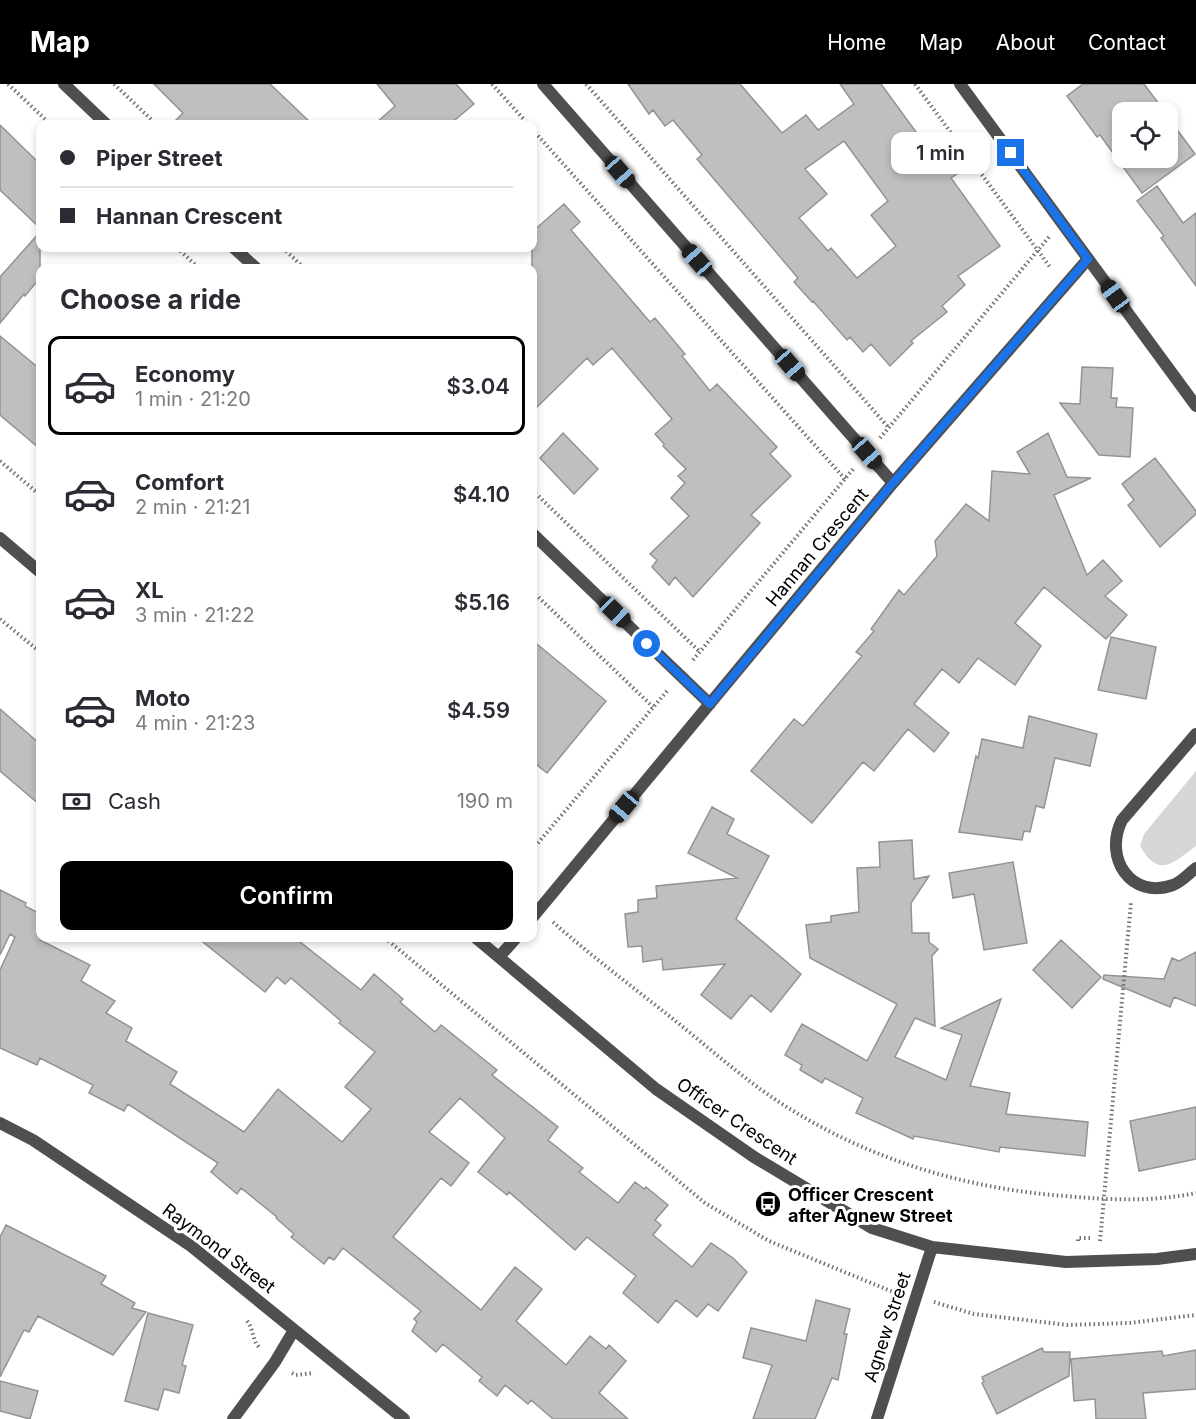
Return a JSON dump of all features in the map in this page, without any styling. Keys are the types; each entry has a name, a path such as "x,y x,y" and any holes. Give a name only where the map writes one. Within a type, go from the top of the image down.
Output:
{"street":[{"path":"64,84 102,120"},
{"path":"543,84 893,483"},
{"path":"960,84 1196,406"},
{"path":"238,252 252,264"},
{"name":"Hannan Crescent","path":"537,912 893,483 1088,259"},
{"path":"0,538 36,569"},
{"path":"537,539 710,704"},
{"path":"1196,734 1122,820 1114,842 1121,867 1133,880 1146,886 1161,888 1175,884 1196,868"},
{"name":"Officer Crescent","path":"481,942 656,1089 754,1157 872,1228 932,1247 1066,1262 1157,1259 1196,1254"},
{"path":"500,957 513,942"},
{"name":"Raymond Street","path":"0,1123 33,1140 191,1246 404,1419"},
{"name":"Agnew Street","path":"877,1419 932,1247"},
{"path":"233,1419 275,1362 294,1330"}],"path":[{"path":"8,84 46,120"},
{"path":"114,84 152,120"},
{"path":"492,84 524,120"},
{"path":"586,84 889,428 1061,222"},
{"path":"915,84 1050,267"},
{"path":"537,135 845,480 700,652 537,495"},
{"path":"181,252 195,264"},
{"path":"287,252 300,264"},
{"path":"0,461 36,492"},
{"path":"537,596 653,707 537,844"},
{"path":"0,619 36,649"},
{"path":"1098,1261 1133,880"},
{"path":"570,937 741,1075 795,1112 897,1162 981,1185 1039,1194 1138,1201 1196,1193"},
{"path":"390,942 705,1203 770,1241 904,1296 916,1297 974,1314 1068,1325 1129,1323 1196,1315"},
{"path":"240,1315 249,1323 255,1344 275,1362 296,1375 315,1373 322,1378"}],"shaded area":[{"path":"1196,771 1196,846 1173,862 1160,865 1147,856 1140,846 1144,834"}],"building":[{"path":"154,84 270,84 308,120 176,120 183,113"},
{"path":"377,84 456,84 474,104 455,120 379,120 395,106"},
{"path":"628,84 740,84 782,133 806,115 818,130 854,104 840,84 881,84 935,158 947,149 963,170 951,178 1000,246 958,276 965,285 942,306 947,312 911,341 913,343 890,366 871,344 863,352 850,337 847,340 794,282 798,278 697,159 702,155 673,120 665,126 653,110 649,114","holes":["844,141 888,201 871,215 896,246 857,278 831,248 828,251 799,218 827,194 805,169"]},
{"path":"1083,84 1144,84 1158,102 1112,102 1112,152 1100,135 1097,137 1067,96"},
{"path":"0,125 36,160 36,224 0,190"},
{"path":"1178,131 1195,154 1178,167"},
{"path":"1124,168 1176,168 1142,193"},
{"path":"1157,186 1183,223 1196,213 1196,286 1161,238 1164,236 1137,201"},
{"path":"564,204 580,222 571,230 650,322 655,318 685,354 682,356 710,391 717,384 777,447 770,454 791,476 751,515 760,523 693,597 675,577 669,585 652,567 657,560 650,554 689,516 671,498 685,483 678,476 686,469 663,446 664,444 655,434 672,419 612,348 593,365 587,358 537,407 537,264 532,264 532,252 537,252 537,228"},
{"path":"36,236 36,252 40,252 40,264 36,264 36,283 0,323 0,277"},
{"path":"0,336 36,366 36,446 0,415"},
{"path":"1082,367 1113,368 1111,398 1117,398 1116,407 1133,408 1130,457 1099,455 1060,403 1080,404"},
{"path":"563,433 598,469 574,494 540,458"},
{"path":"1048,433 1067,477 1091,478 1054,495 1087,575 1103,560 1122,581 1105,596 1127,615 1106,639 1044,587 1015,623 1041,646 1015,685 978,658 959,683 942,669 914,704 949,733 934,752 908,729 874,771 863,762 812,823 751,771 794,719 803,726 862,656 856,652 874,631 871,629 899,590 904,595 937,556 935,541 966,504 989,521 992,471 1030,474 1017,452"},
{"path":"1155,458 1196,511 1196,514 1160,547 1128,505 1134,500 1122,484"},
{"path":"1111,637 1156,647 1146,699 1098,690"},
{"path":"537,644 606,701 547,773 537,765"},
{"path":"0,709 36,740 36,802 0,771"},
{"path":"1029,716 1097,734 1090,766 1055,758 1044,808 1036,806 1030,832 1024,831 1022,840 959,832 982,739 1023,748"},
{"path":"712,807 734,819 727,834 769,856 736,919 801,974 771,1012 751,995 731,1019 701,995 725,964 663,970 662,959 643,962 642,946 628,947 625,914 638,912 638,900 657,898 656,886 737,878 688,853"},
{"path":"912,840 914,879 929,876 911,903 912,933 929,933 929,942 938,949 932,956 935,1026 915,1018 895,1057 946,1080 962,1035 941,1028 1001,999 970,1086 1010,1093 1006,1114 1088,1122 1085,1156 1000,1147 999,1152 914,1136 913,1139 856,1113 863,1098 825,1078 822,1083 800,1070 802,1065 785,1055 802,1024 867,1061 897,1004 810,958 806,925 831,922 831,916 859,912 857,868 880,867 879,842"},
{"path":"1013,862 1027,943 984,950 974,894 953,898 949,873"},
{"path":"0,890 26,903 25,906 36,912 36,942 44,942 90,965 81,981 115,1001 106,1013 132,1028 126,1041 177,1072 170,1084 244,1132 278,1089 342,1142 371,1109 345,1087 375,1052 339,1023 341,1021 291,978 285,984 277,977 265,992 203,942 300,942 361,990 374,974 403,999 400,1002 435,1032 441,1025 497,1070 492,1075 558,1127 548,1140 583,1168 579,1172 618,1203 635,1182 644,1189 646,1187 668,1205 655,1220 661,1225 653,1235 692,1267 711,1243 733,1258 747,1272 718,1311 708,1304 697,1317 676,1300 658,1323 623,1293 636,1276 587,1237 575,1250 509,1192 507,1195 478,1172 505,1138 460,1098 429,1132 469,1163 451,1186 441,1178 393,1237 481,1310 515,1267 542,1289 516,1321 566,1365 590,1336 606,1349 609,1345 626,1361 599,1393 628,1419 553,1419 531,1400 528,1404 505,1385 497,1396 479,1381 482,1377 443,1344 436,1352 412,1331 417,1322 414,1319 421,1311 343,1248 334,1260 329,1257 324,1264 291,1237 294,1234 277,1217 241,1188 237,1194 211,1172 218,1163 128,1104 124,1111 89,1093 93,1085 40,1058 37,1065 0,1048 0,970 15,937 10,934 0,955"},
{"path":"1061,940 1101,977 1072,1008 1033,970"},
{"path":"1196,952 1196,1006 1174,997 1170,1007 1103,979 1104,975 1164,979 1172,958 1179,961"},
{"path":"1196,1107 1196,1159 1139,1171 1130,1121"},
{"path":"6,1225 106,1276 101,1284 135,1303 132,1308 146,1312 113,1355 38,1316 29,1332 24,1330 0,1377 0,1237"},
{"path":"816,1300 850,1309 838,1380 832,1378 815,1419 753,1419 772,1365 743,1358 751,1328 806,1341"},
{"path":"148,1313 193,1325 182,1365 186,1366 179,1393 164,1389 158,1410 125,1401"},
{"path":"1042,1348 1044,1352 1070,1352 1069,1376 997,1414 982,1383 984,1382 982,1377"},
{"path":"1196,1350 1196,1389 1143,1393 1146,1419 1096,1419 1095,1399 1074,1401 1071,1359 1162,1351 1163,1356"},
{"path":"0,1381 38,1391 30,1419 0,1411"}],"place":[{"name":"Officer Crescent after Agnew Street","path":"768,1204"}],"route":[{"path":"647,644 710,704 893,483 1088,259 1011,153"}]}
